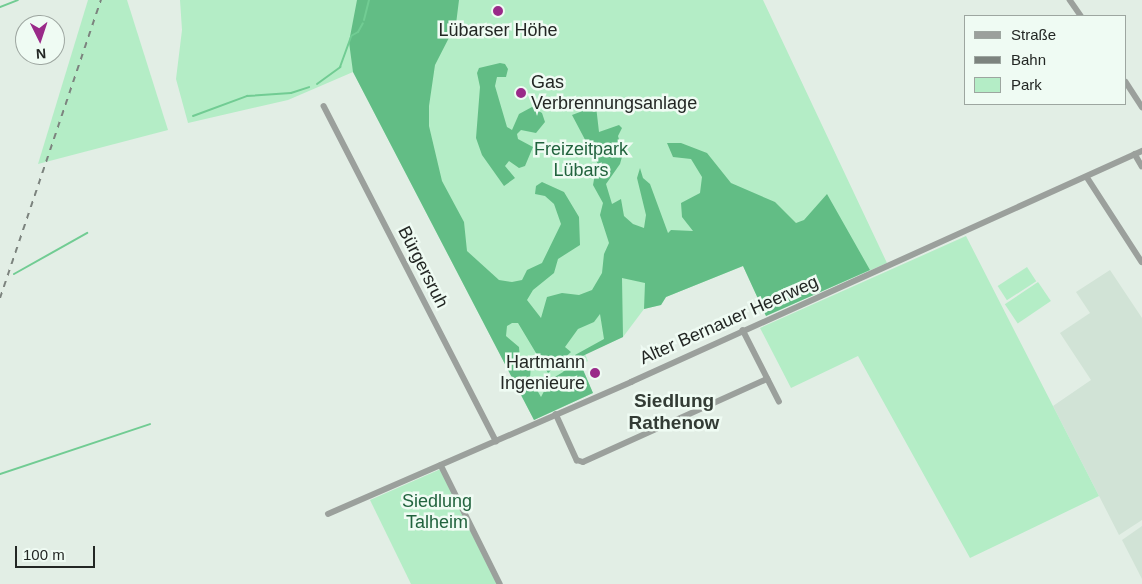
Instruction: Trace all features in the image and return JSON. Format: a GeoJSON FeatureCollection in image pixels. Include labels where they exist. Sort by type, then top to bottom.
{"type":"FeatureCollection","features":[{"type":"Feature","properties":{"kind":"street"},"geometry":{"type":"LineString","coordinates":[[1070,0],[1080,15]]}},
{"type":"Feature","properties":{"kind":"street"},"geometry":{"type":"LineString","coordinates":[[1127,84],[1142,107]]}},
{"type":"Feature","properties":{"kind":"street","name":"Bürgersruh"},"geometry":{"type":"LineString","coordinates":[[324,106],[496,441]]}},
{"type":"Feature","properties":{"kind":"street","name":"Alter Bernauer Heerweg"},"geometry":{"type":"LineString","coordinates":[[328,514],[496,441],[1142,151]]}},
{"type":"Feature","properties":{"kind":"street"},"geometry":{"type":"LineString","coordinates":[[1135,154],[1142,166]]}},
{"type":"Feature","properties":{"kind":"street"},"geometry":{"type":"LineString","coordinates":[[1087,177],[1142,262]]}},
{"type":"Feature","properties":{"kind":"street"},"geometry":{"type":"LineString","coordinates":[[743,330],[779,401]]}},
{"type":"Feature","properties":{"kind":"street"},"geometry":{"type":"LineString","coordinates":[[556,414],[577,460],[583,462],[767,379]]}},
{"type":"Feature","properties":{"kind":"street"},"geometry":{"type":"LineString","coordinates":[[441,465],[500,584]]}},
{"type":"Feature","properties":{"kind":"shaded area"},"geometry":{"type":"Polygon","coordinates":[[[1110,270],[1142,318],[1142,520],[1119,535],[1053,406],[1091,380],[1060,333],[1090,313],[1076,292],[1110,270]]]}},
{"type":"Feature","properties":{"kind":"shaded area"},"geometry":{"type":"Polygon","coordinates":[[[1142,526],[1142,579],[1122,540],[1142,526]]]}},
{"type":"Feature","properties":{"kind":"green space"},"geometry":{"type":"Polygon","coordinates":[[[88,0],[127,0],[168,130],[38,164],[88,0]]]}},
{"type":"Feature","properties":{"kind":"green space","name":"Freizeitpark Lübars"},"geometry":{"type":"Polygon","coordinates":[[[180,0],[763,0],[887,263],[766,316],[743,266],[666,297],[661,305],[644,309],[623,337],[585,354],[588,361],[581,365],[593,393],[534,420],[353,72],[288,100],[188,123],[176,79],[182,30],[180,0]]]}},
{"type":"Feature","properties":{"kind":"green space"},"geometry":{"type":"Polygon","coordinates":[[[357,0],[459,0],[456,24],[435,65],[429,106],[429,126],[442,181],[464,222],[467,251],[499,280],[512,282],[522,280],[527,270],[542,263],[561,224],[554,204],[545,196],[535,194],[536,186],[542,182],[564,192],[579,217],[580,245],[558,259],[554,273],[533,290],[527,300],[541,318],[547,297],[562,293],[579,295],[592,290],[602,273],[604,254],[609,243],[600,215],[603,203],[593,185],[595,174],[601,170],[572,115],[596,106],[599,132],[619,125],[622,128],[618,136],[623,153],[620,164],[606,184],[612,204],[621,199],[624,216],[633,224],[644,228],[646,215],[637,178],[640,168],[643,178],[650,184],[668,233],[671,230],[693,231],[682,217],[681,203],[700,193],[702,177],[691,159],[673,157],[667,143],[681,143],[707,153],[731,183],[775,202],[796,223],[804,220],[827,194],[870,270],[766,316],[743,266],[666,297],[661,305],[644,309],[645,283],[622,278],[623,337],[574,360],[575,355],[604,339],[600,314],[594,322],[578,329],[565,347],[571,352],[548,373],[518,323],[512,323],[507,326],[506,336],[519,347],[520,360],[527,357],[531,363],[530,378],[541,397],[550,380],[563,372],[571,361],[581,365],[593,393],[534,420],[353,72],[349,42],[357,0]]]}},
{"type":"Feature","properties":{"kind":"green space"},"geometry":{"type":"Polygon","coordinates":[[[500,63],[505,64],[508,69],[506,77],[497,77],[495,86],[507,127],[512,130],[519,114],[532,107],[542,113],[545,122],[536,133],[521,130],[517,134],[518,139],[533,147],[525,166],[519,168],[509,161],[505,166],[515,178],[504,186],[482,155],[476,138],[480,87],[477,73],[479,68],[500,63]]]}},
{"type":"Feature","properties":{"kind":"green space"},"geometry":{"type":"Polygon","coordinates":[[[966,236],[1099,496],[970,558],[858,356],[791,388],[760,328],[966,236]]]}},
{"type":"Feature","properties":{"kind":"green space"},"geometry":{"type":"Polygon","coordinates":[[[1027,267],[1036,281],[1007,300],[998,286],[1027,267]]]}},
{"type":"Feature","properties":{"kind":"green space"},"geometry":{"type":"Polygon","coordinates":[[[1038,282],[1051,301],[1018,323],[1005,304],[1038,282]]]}},
{"type":"Feature","properties":{"kind":"green space","name":"Siedlung Talheim"},"geometry":{"type":"Polygon","coordinates":[[[443,468],[501,584],[411,584],[370,500],[443,468]]]}},
{"type":"Feature","properties":{"kind":"waterway"},"geometry":{"type":"LineString","coordinates":[[0,7],[18,0]]}},
{"type":"Feature","properties":{"kind":"waterway"},"geometry":{"type":"LineString","coordinates":[[364,20],[369,0]]}},
{"type":"Feature","properties":{"kind":"waterway"},"geometry":{"type":"LineString","coordinates":[[317,84],[340,67],[351,36],[358,32],[363,23]]}},
{"type":"Feature","properties":{"kind":"waterway"},"geometry":{"type":"LineString","coordinates":[[193,116],[247,96],[291,93],[309,87]]}},
{"type":"Feature","properties":{"kind":"waterway"},"geometry":{"type":"LineString","coordinates":[[14,274],[87,233]]}},
{"type":"Feature","properties":{"kind":"waterway"},"geometry":{"type":"LineString","coordinates":[[0,474],[150,424]]}},
{"type":"Feature","properties":{"kind":"railway"},"geometry":{"type":"LineString","coordinates":[[0,298],[101,0]]}},
{"type":"Feature","properties":{"kind":"place","name":"Lübarser Höhe"},"geometry":{"type":"Point","coordinates":[498,11]}},
{"type":"Feature","properties":{"kind":"place","name":"Gas Verbrennungsanlage"},"geometry":{"type":"Point","coordinates":[521,93]}},
{"type":"Feature","properties":{"kind":"place","name":"Hartmann Ingenieure"},"geometry":{"type":"Point","coordinates":[595,373]}},
{"type":"Feature","properties":{"kind":"district","name":"Siedlung Rathenow"},"geometry":{"type":"Point","coordinates":[674,412]}}]}
